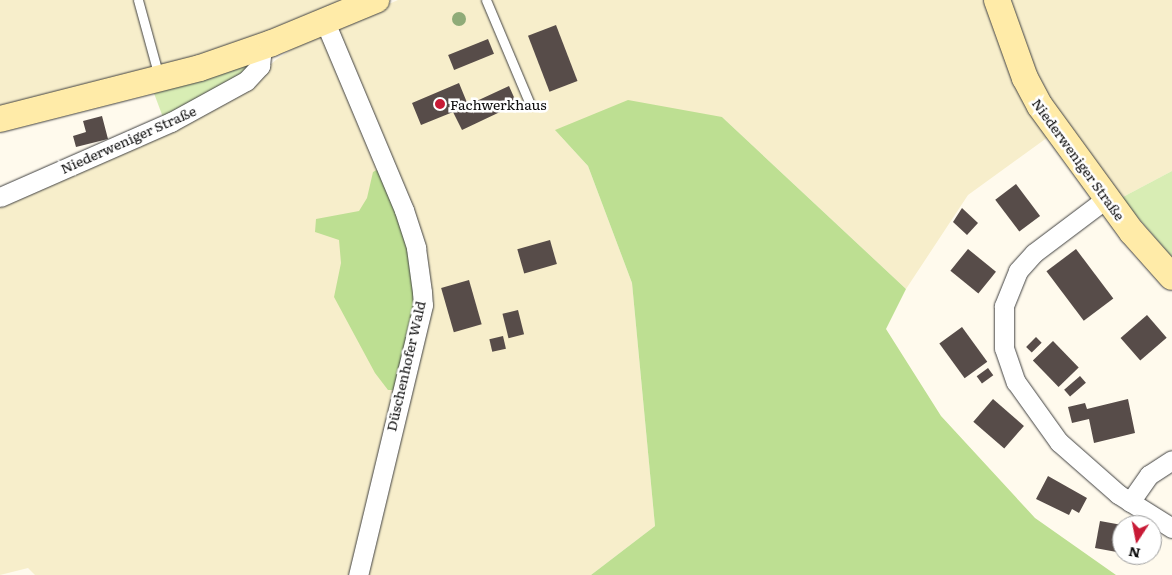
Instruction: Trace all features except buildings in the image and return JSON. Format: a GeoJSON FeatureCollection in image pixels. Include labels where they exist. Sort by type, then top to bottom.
{"type":"FeatureCollection","features":[{"type":"Feature","properties":{"kind":"street"},"geometry":{"type":"LineString","coordinates":[[0,119],[160,79],[262,47],[376,0]]}},
{"type":"Feature","properties":{"kind":"street","name":"Niederweniger Straße"},"geometry":{"type":"LineString","coordinates":[[997,0],[1030,90],[1107,198],[1172,277]]}},
{"type":"Feature","properties":{"kind":"street","name":"Düschenhofer Wald"},"geometry":{"type":"LineString","coordinates":[[325,22],[404,210],[416,248],[423,305],[358,575]]}},
{"type":"Feature","properties":{"kind":"street","name":"Niederweniger Straße"},"geometry":{"type":"LineString","coordinates":[[0,197],[171,122],[246,81],[260,66],[262,47]]}},
{"type":"Feature","properties":{"kind":"street"},"geometry":{"type":"LineString","coordinates":[[1107,198],[1034,253],[1018,271],[1004,306],[1001,332],[1007,363],[1029,403],[1059,442],[1130,502],[1172,528]]}},
{"type":"Feature","properties":{"kind":"street"},"geometry":{"type":"LineString","coordinates":[[1130,502],[1149,475],[1172,460]]}},
{"type":"Feature","properties":{"kind":"lane"},"geometry":{"type":"LineString","coordinates":[[138,0],[160,79]]}},
{"type":"Feature","properties":{"kind":"lane"},"geometry":{"type":"LineString","coordinates":[[486,0],[529,102]]}},
{"type":"Feature","properties":{"kind":"shaded area"},"geometry":{"type":"Polygon","coordinates":[[[0,0],[363,0],[321,17],[0,119],[0,0]]]}},
{"type":"Feature","properties":{"kind":"shaded area"},"geometry":{"type":"Polygon","coordinates":[[[398,0],[1172,0],[1172,171],[1121,198],[1066,124],[968,195],[906,289],[722,117],[556,131],[588,166],[632,283],[655,526],[591,575],[35,575],[28,568],[0,575],[0,201],[259,75],[277,59],[303,42],[398,0]]]}},
{"type":"Feature","properties":{"kind":"green space"},"geometry":{"type":"Polygon","coordinates":[[[245,61],[250,68],[164,120],[152,88],[245,61]]]}},
{"type":"Feature","properties":{"kind":"green space"},"geometry":{"type":"Polygon","coordinates":[[[628,100],[722,117],[906,289],[886,329],[941,416],[1035,518],[1116,575],[591,575],[655,526],[632,283],[588,166],[555,130],[628,100]]]}},
{"type":"Feature","properties":{"kind":"green space"},"geometry":{"type":"Polygon","coordinates":[[[384,166],[422,292],[398,390],[388,390],[375,373],[334,297],[341,263],[339,240],[315,232],[316,219],[359,211],[367,198],[373,172],[384,166]]]}},
{"type":"Feature","properties":{"kind":"green space"},"geometry":{"type":"Polygon","coordinates":[[[1172,171],[1172,257],[1121,198],[1172,171]]]}},
{"type":"Feature","properties":{"kind":"place","name":"Fachwerkhaus"},"geometry":{"type":"Point","coordinates":[440,104]}}]}
